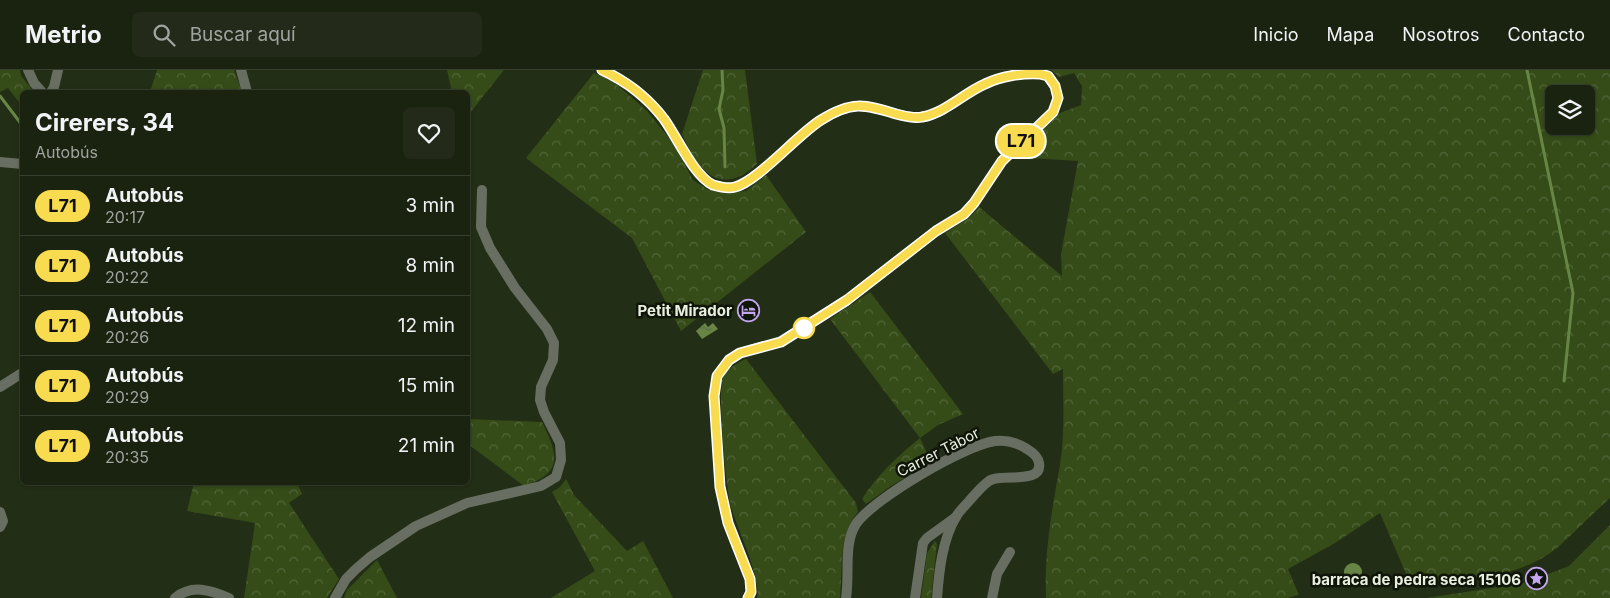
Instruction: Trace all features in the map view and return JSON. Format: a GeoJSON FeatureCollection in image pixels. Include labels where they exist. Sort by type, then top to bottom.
{"type":"FeatureCollection","features":[{"type":"Feature","properties":{"kind":"street"},"geometry":{"type":"LineString","coordinates":[[28,70],[40,90]]}},
{"type":"Feature","properties":{"kind":"street"},"geometry":{"type":"LineString","coordinates":[[52,90],[58,70]]}},
{"type":"Feature","properties":{"kind":"street"},"geometry":{"type":"LineString","coordinates":[[241,70],[246,90]]}},
{"type":"Feature","properties":{"kind":"street"},"geometry":{"type":"LineString","coordinates":[[602,70],[628,85],[653,107],[680,142],[697,173],[711,184],[727,188],[735,187],[750,179],[822,119],[852,106],[868,105],[917,118],[930,115],[984,84],[995,80],[1040,74],[1048,76],[1055,86],[1058,98],[1053,112],[1002,161],[974,203],[964,214],[936,231],[863,289],[804,328],[781,342],[740,353],[722,368],[716,381],[714,396],[720,487],[728,523],[750,579],[751,592],[748,598]]}},
{"type":"Feature","properties":{"kind":"street"},"geometry":{"type":"LineString","coordinates":[[0,162],[20,164]]}},
{"type":"Feature","properties":{"kind":"street"},"geometry":{"type":"LineString","coordinates":[[335,598],[346,579],[356,569],[370,557],[416,526],[467,503],[541,486],[556,477],[562,460],[560,443],[540,400],[541,387],[553,360],[554,343],[547,329],[515,288],[490,248],[481,226],[482,190]]}},
{"type":"Feature","properties":{"kind":"street"},"geometry":{"type":"LineString","coordinates":[[0,387],[20,374]]}},
{"type":"Feature","properties":{"kind":"street","name":"Carrer Tàbor"},"geometry":{"type":"LineString","coordinates":[[846,598],[850,536],[857,522],[872,507],[926,472],[980,445],[994,441],[1009,441],[1027,448],[1036,455],[1040,464],[1033,476],[1028,478],[1002,477],[989,481],[956,517],[944,548],[937,598]]}},
{"type":"Feature","properties":{"kind":"street"},"geometry":{"type":"LineString","coordinates":[[0,512],[3,521],[0,527]]}},
{"type":"Feature","properties":{"kind":"street"},"geometry":{"type":"LineString","coordinates":[[915,598],[923,543],[956,517]]}},
{"type":"Feature","properties":{"kind":"street"},"geometry":{"type":"LineString","coordinates":[[992,598],[997,574],[1010,552]]}},
{"type":"Feature","properties":{"kind":"street"},"geometry":{"type":"LineString","coordinates":[[175,598],[183,592],[193,589],[206,590],[229,598]]}},
{"type":"Feature","properties":{"kind":"green space"},"geometry":{"type":"Polygon","coordinates":[[[0,70],[20,70],[21,76],[32,90],[20,90],[20,103],[8,88],[0,92],[0,70]]]}},
{"type":"Feature","properties":{"kind":"green space"},"geometry":{"type":"Polygon","coordinates":[[[157,70],[234,70],[241,90],[151,90],[157,70]]]}},
{"type":"Feature","properties":{"kind":"green space"},"geometry":{"type":"Polygon","coordinates":[[[447,70],[504,70],[470,113],[470,90],[452,90],[447,70]]]}},
{"type":"Feature","properties":{"kind":"green space"},"geometry":{"type":"Polygon","coordinates":[[[703,70],[745,70],[757,164],[744,174],[732,179],[721,179],[712,176],[703,169],[695,159],[682,134],[703,70]]]}},
{"type":"Feature","properties":{"kind":"green space"},"geometry":{"type":"Polygon","coordinates":[[[1051,70],[1610,70],[1610,498],[1557,548],[1541,559],[1524,567],[1486,577],[1410,583],[1380,513],[1335,543],[1288,569],[1299,595],[1287,598],[1046,598],[1047,548],[1063,441],[1063,369],[1053,374],[945,233],[969,218],[979,207],[1062,276],[1061,254],[1078,161],[1014,157],[1060,113],[1081,105],[1082,86],[1074,73],[1059,77],[1051,70]]]}},
{"type":"Feature","properties":{"kind":"green space"},"geometry":{"type":"Polygon","coordinates":[[[594,73],[613,81],[647,111],[673,143],[693,180],[707,189],[724,193],[746,191],[766,175],[806,232],[681,331],[632,238],[526,158],[594,73]]]}},
{"type":"Feature","properties":{"kind":"green space"},"geometry":{"type":"Polygon","coordinates":[[[870,292],[963,414],[938,425],[920,438],[830,319],[870,292]]]}},
{"type":"Feature","properties":{"kind":"green space"},"geometry":{"type":"Polygon","coordinates":[[[746,359],[856,503],[858,512],[847,531],[844,541],[840,598],[757,598],[758,590],[753,567],[729,497],[721,402],[721,387],[727,371],[746,359]]]}},
{"type":"Feature","properties":{"kind":"green space"},"geometry":{"type":"Polygon","coordinates":[[[470,419],[542,422],[552,444],[554,461],[546,475],[524,486],[470,446],[470,419]]]}},
{"type":"Feature","properties":{"kind":"green space"},"geometry":{"type":"Polygon","coordinates":[[[920,438],[931,462],[891,486],[866,504],[862,499],[874,482],[920,438]]]}},
{"type":"Feature","properties":{"kind":"green space"},"geometry":{"type":"Polygon","coordinates":[[[566,479],[574,495],[627,551],[643,541],[673,598],[551,598],[595,571],[552,492],[560,487],[566,479]]]}},
{"type":"Feature","properties":{"kind":"green space"},"geometry":{"type":"Polygon","coordinates":[[[194,485],[298,485],[302,494],[289,503],[339,579],[327,598],[244,598],[255,523],[187,511],[194,485]]]}},
{"type":"Feature","properties":{"kind":"green space"},"geometry":{"type":"Polygon","coordinates":[[[1610,525],[1610,598],[1426,598],[1525,583],[1569,566],[1610,525]]]}},
{"type":"Feature","properties":{"kind":"green space"},"geometry":{"type":"Polygon","coordinates":[[[935,541],[937,544],[931,598],[921,598],[927,553],[935,541]]]}},
{"type":"Feature","properties":{"kind":"green space"},"geometry":{"type":"Polygon","coordinates":[[[377,560],[397,598],[344,598],[347,590],[377,560]]]}},
{"type":"Feature","properties":{"kind":"water"},"geometry":{"type":"Polygon","coordinates":[[[705,323],[708,327],[713,323],[718,329],[702,339],[696,331],[705,323]]]}},
{"type":"Feature","properties":{"kind":"water"},"geometry":{"type":"Polygon","coordinates":[[[1353,563],[1361,568],[1362,572],[1357,580],[1353,581],[1345,576],[1344,572],[1349,564],[1353,563]]]}},
{"type":"Feature","properties":{"kind":"waterway"},"geometry":{"type":"LineString","coordinates":[[722,70],[723,90],[719,109],[724,128],[725,167]]}},
{"type":"Feature","properties":{"kind":"waterway"},"geometry":{"type":"LineString","coordinates":[[1527,70],[1573,293],[1564,381]]}},
{"type":"Feature","properties":{"kind":"waterway"},"geometry":{"type":"LineString","coordinates":[[0,96],[20,122]]}},
{"type":"Feature","properties":{"kind":"bus line","name":"L71"},"geometry":{"type":"LineString","coordinates":[[602,70],[622,80],[653,107],[680,142],[697,173],[711,184],[727,188],[743,184],[750,179],[792,142],[822,119],[852,106],[863,104],[874,106],[910,118],[917,118],[930,115],[984,84],[995,80],[1032,73],[1048,76],[1055,86],[1058,98],[1053,112],[1012,149],[974,203],[964,214],[909,250],[874,281],[804,328],[781,342],[740,353],[729,360],[717,376],[714,396],[722,502],[728,523],[750,579],[751,592],[748,598]]}},
{"type":"Feature","properties":{"kind":"place","name":"Petit Mirador"},"geometry":{"type":"Point","coordinates":[748,310]}},
{"type":"Feature","properties":{"kind":"place","name":"barraca de pedra seca 15106"},"geometry":{"type":"Point","coordinates":[1537,579]}}]}
